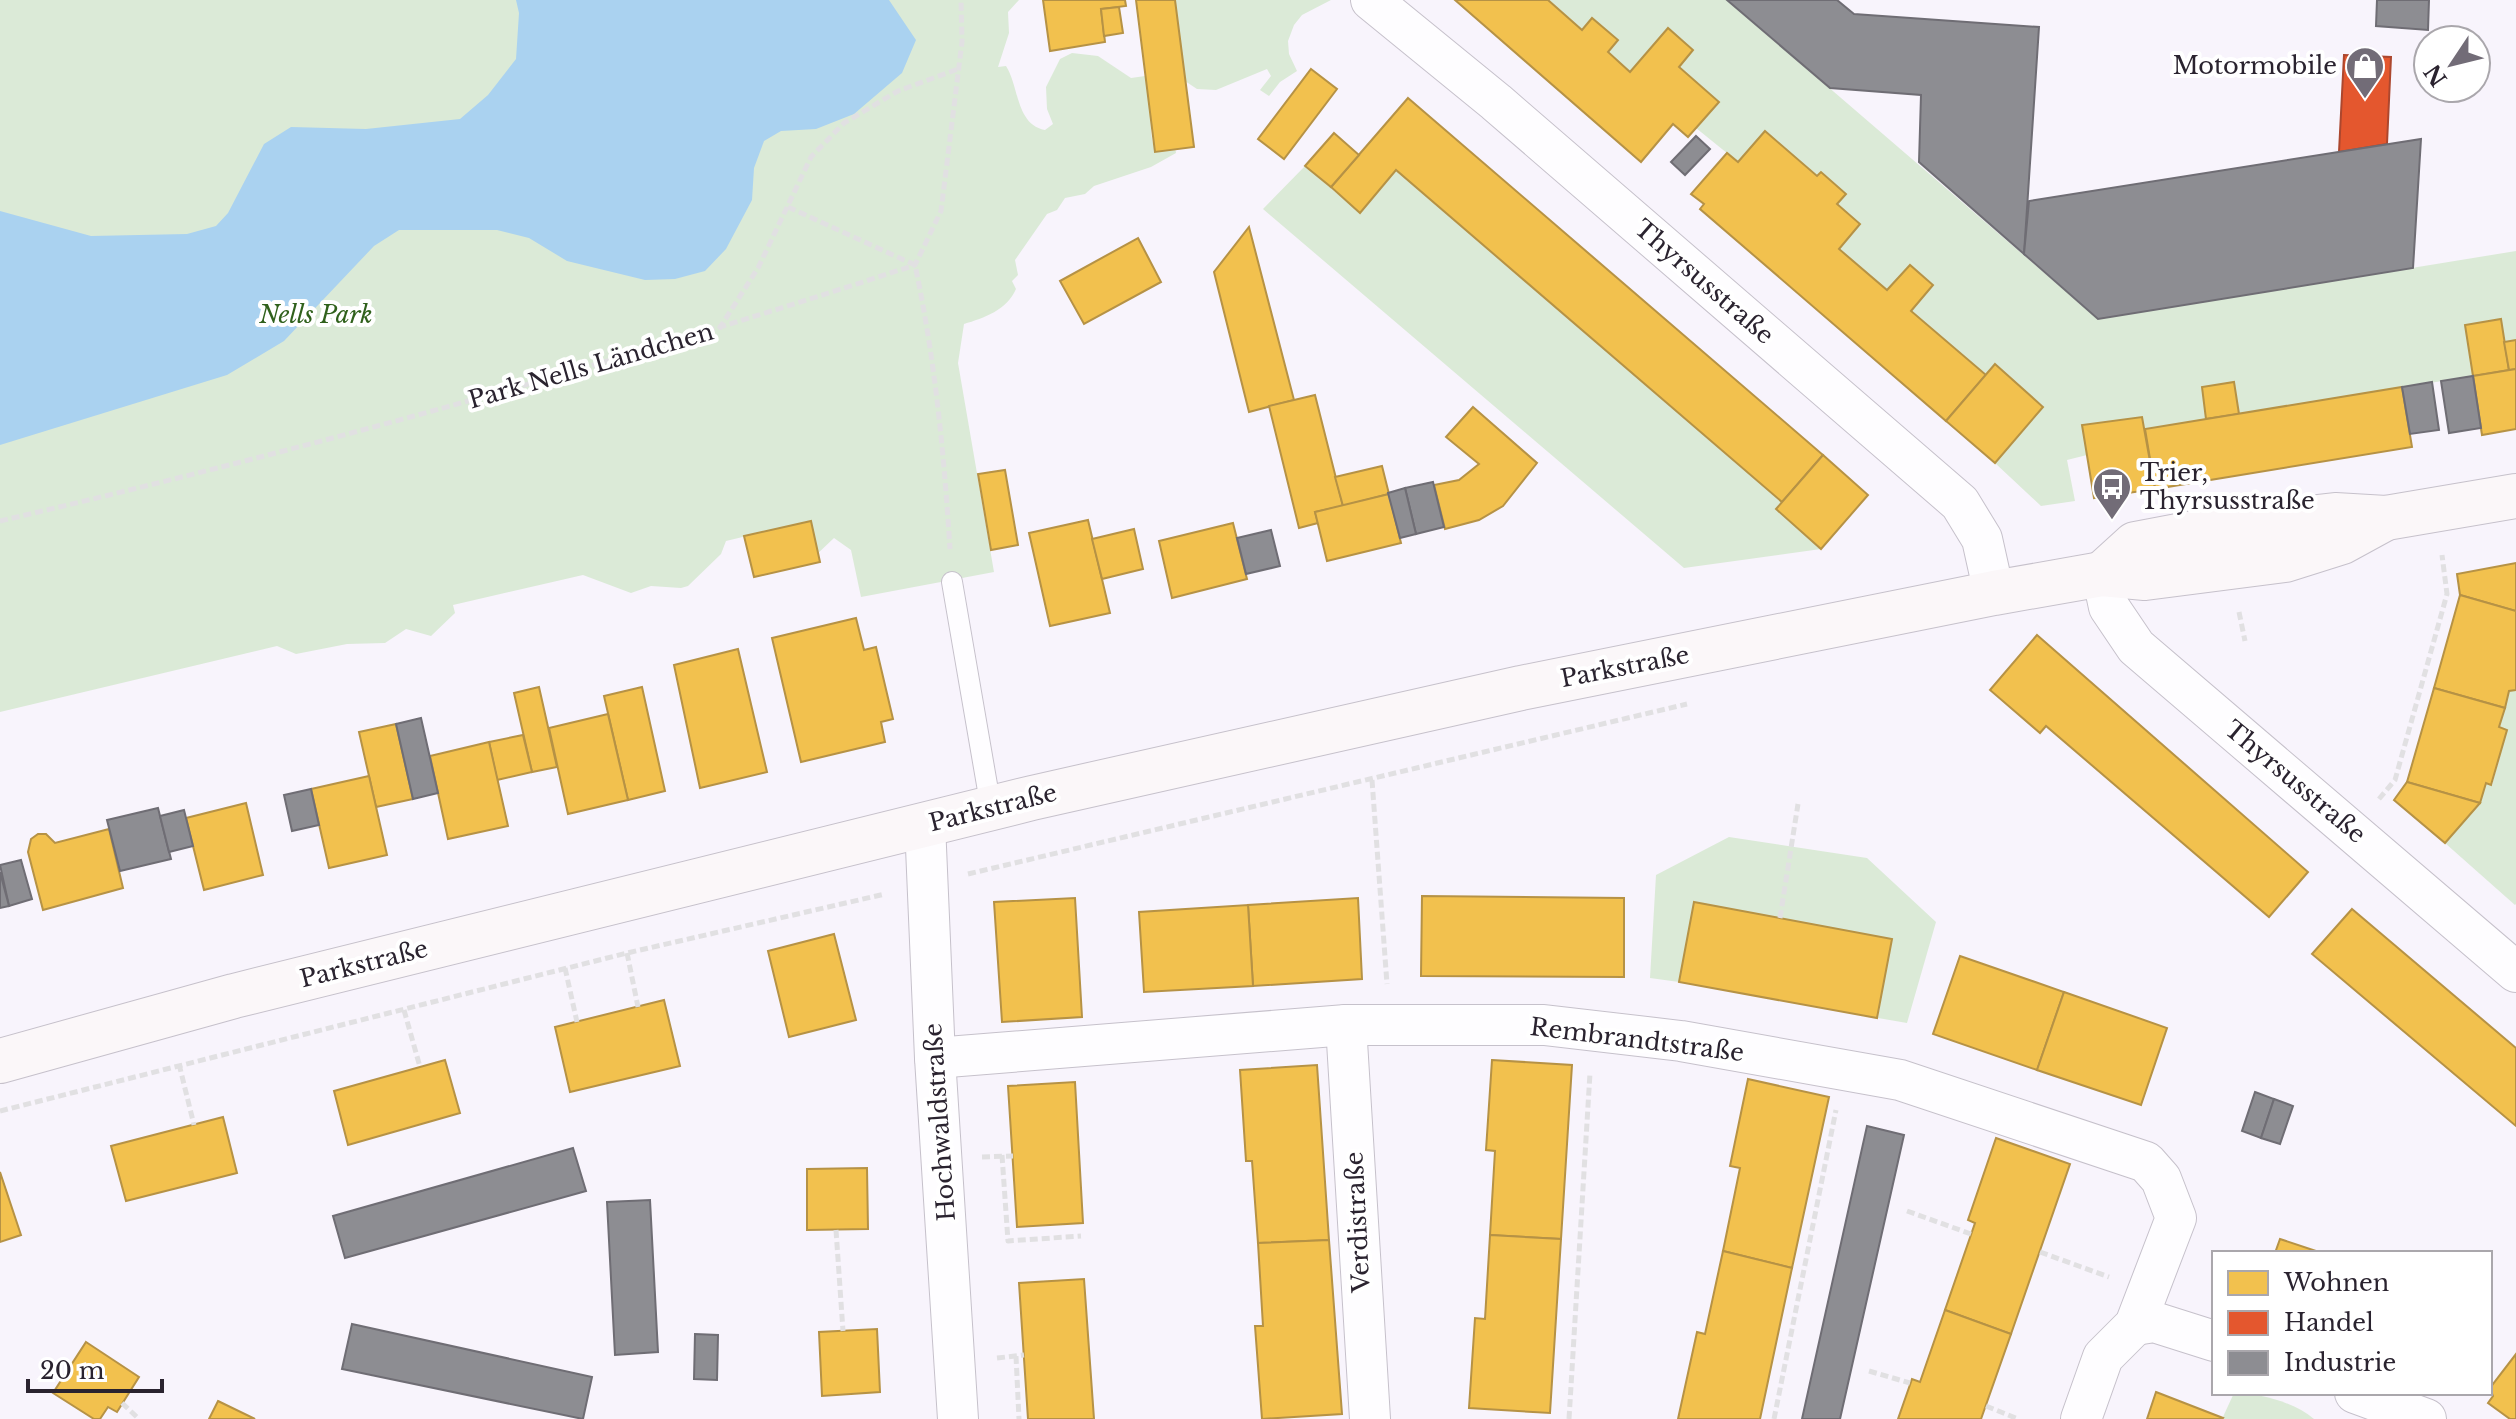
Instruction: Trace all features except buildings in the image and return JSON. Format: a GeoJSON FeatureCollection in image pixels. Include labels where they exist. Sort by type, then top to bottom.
{"type":"FeatureCollection","features":[{"type":"Feature","properties":{"kind":"street","name":"Thyrsusstraße"},"geometry":{"type":"LineString","coordinates":[[1371,0],[1496,102],[1960,503],[1982,539],[1994,593]]}},
{"type":"Feature","properties":{"kind":"street"},"geometry":{"type":"LineString","coordinates":[[2102,574],[2135,544],[2335,515],[2386,518],[2516,496]]}},
{"type":"Feature","properties":{"kind":"street","name":"Thyrsusstraße"},"geometry":{"type":"LineString","coordinates":[[2102,574],[2109,607],[2136,647],[2516,972]]}},
{"type":"Feature","properties":{"kind":"street","name":"Parkstraße"},"geometry":{"type":"LineString","coordinates":[[0,1061],[167,1014],[991,808],[1521,688],[2102,574]]}},
{"type":"Feature","properties":{"kind":"street","name":"Hochwaldstraße"},"geometry":{"type":"LineString","coordinates":[[925,824],[935,1058],[958,1419]]}},
{"type":"Feature","properties":{"kind":"street","name":"Rembrandtstraße"},"geometry":{"type":"LineString","coordinates":[[935,1058],[1346,1025],[1544,1025],[1681,1041],[1900,1080],[2146,1162],[2161,1179],[2176,1218],[2141,1308]]}},
{"type":"Feature","properties":{"kind":"street","name":"Verdistraße"},"geometry":{"type":"LineString","coordinates":[[1346,1025],[1370,1419]]}},
{"type":"Feature","properties":{"kind":"street"},"geometry":{"type":"LineString","coordinates":[[2081,1419],[2103,1357],[2141,1308],[2154,1322],[2212,1340]]}},
{"type":"Feature","properties":{"kind":"street"},"geometry":{"type":"LineString","coordinates":[[2360,1395],[2426,1419]]}},
{"type":"Feature","properties":{"kind":"lane"},"geometry":{"type":"LineString","coordinates":[[952,582],[991,808]]}},
{"type":"Feature","properties":{"kind":"path"},"geometry":{"type":"LineString","coordinates":[[952,582],[943,439],[931,336],[915,265],[941,211],[963,17],[961,0]]}},
{"type":"Feature","properties":{"kind":"path"},"geometry":{"type":"LineString","coordinates":[[718,330],[758,268],[811,157],[844,123],[898,91],[958,69]]}},
{"type":"Feature","properties":{"kind":"path"},"geometry":{"type":"LineString","coordinates":[[788,207],[915,265]]}},
{"type":"Feature","properties":{"kind":"path","name":"Park Nells Ländchen"},"geometry":{"type":"LineString","coordinates":[[0,521],[417,416],[718,330],[915,265]]}},
{"type":"Feature","properties":{"kind":"path"},"geometry":{"type":"LineString","coordinates":[[2352,830],[2395,780],[2447,594],[2435,509]]}},
{"type":"Feature","properties":{"kind":"path"},"geometry":{"type":"LineString","coordinates":[[0,1111],[627,953],[1693,703]]}},
{"type":"Feature","properties":{"kind":"path"},"geometry":{"type":"LineString","coordinates":[[1372,780],[1390,1025]]}},
{"type":"Feature","properties":{"kind":"path"},"geometry":{"type":"LineString","coordinates":[[1780,918],[1798,804]]}},
{"type":"Feature","properties":{"kind":"path"},"geometry":{"type":"LineString","coordinates":[[615,901],[638,1007]]}},
{"type":"Feature","properties":{"kind":"path"},"geometry":{"type":"LineString","coordinates":[[553,916],[577,1022]]}},
{"type":"Feature","properties":{"kind":"path"},"geometry":{"type":"LineString","coordinates":[[404,1009],[420,1067]]}},
{"type":"Feature","properties":{"kind":"path"},"geometry":{"type":"LineString","coordinates":[[167,1014],[194,1125]]}},
{"type":"Feature","properties":{"kind":"path"},"geometry":{"type":"LineString","coordinates":[[1569,1419],[1593,1031]]}},
{"type":"Feature","properties":{"kind":"path"},"geometry":{"type":"LineString","coordinates":[[1774,1419],[1845,1070]]}},
{"type":"Feature","properties":{"kind":"path"},"geometry":{"type":"LineString","coordinates":[[1002,1155],[1008,1241],[1081,1236]]}},
{"type":"Feature","properties":{"kind":"path"},"geometry":{"type":"LineString","coordinates":[[1907,1211],[1971,1234]]}},
{"type":"Feature","properties":{"kind":"path"},"geometry":{"type":"LineString","coordinates":[[836,1230],[843,1331]]}},
{"type":"Feature","properties":{"kind":"path"},"geometry":{"type":"LineString","coordinates":[[2040,1252],[2141,1308]]}},
{"type":"Feature","properties":{"kind":"path"},"geometry":{"type":"LineString","coordinates":[[1016,1356],[1019,1419]]}},
{"type":"Feature","properties":{"kind":"path"},"geometry":{"type":"LineString","coordinates":[[1869,1371],[1910,1383]]}},
{"type":"Feature","properties":{"kind":"path"},"geometry":{"type":"LineString","coordinates":[[122,1403],[139,1419]]}},
{"type":"Feature","properties":{"kind":"path"},"geometry":{"type":"LineString","coordinates":[[1986,1406],[2018,1419]]}},
{"type":"Feature","properties":{"kind":"green space","name":"Nells Park"},"geometry":{"type":"Polygon","coordinates":[[[0,0],[1019,0],[1008,12],[1009,33],[998,67],[1006,66],[1028,121],[1045,130],[1053,124],[1047,109],[1046,87],[1060,59],[1072,53],[1098,56],[1131,78],[1152,75],[1151,127],[1154,145],[1157,150],[1175,147],[1176,153],[1151,167],[1094,186],[1085,194],[1065,198],[1057,210],[1047,214],[1015,260],[1018,275],[1012,281],[1016,289],[1012,296],[994,312],[964,324],[958,363],[994,572],[861,597],[851,550],[834,538],[814,557],[755,534],[726,541],[721,554],[688,586],[681,588],[651,586],[631,593],[583,575],[453,605],[455,613],[431,636],[406,629],[385,643],[347,644],[296,654],[277,646],[0,712],[0,0]]]}},
{"type":"Feature","properties":{"kind":"green space"},"geometry":{"type":"Polygon","coordinates":[[[1162,0],[1331,0],[1302,15],[1294,25],[1288,41],[1289,54],[1297,71],[1280,82],[1269,96],[1260,90],[1271,76],[1267,69],[1216,90],[1197,89],[1182,79],[1162,0]]]}},
{"type":"Feature","properties":{"kind":"green space"},"geometry":{"type":"Polygon","coordinates":[[[1548,0],[1727,0],[2098,319],[2516,251],[2516,340],[2504,342],[2500,319],[2465,325],[2473,376],[2239,414],[2233,382],[2202,387],[2206,419],[2145,429],[2142,417],[2082,425],[2087,455],[2067,460],[2075,501],[2041,506],[1995,463],[2043,406],[1995,365],[1986,375],[1911,311],[1933,285],[1910,266],[1887,290],[1839,249],[1860,224],[1837,204],[1846,194],[1821,173],[1817,176],[1765,131],[1738,162],[1696,128],[1679,67],[1693,50],[1668,29],[1630,72],[1608,52],[1617,39],[1592,18],[1582,30],[1548,0]]]}},
{"type":"Feature","properties":{"kind":"green space"},"geometry":{"type":"Polygon","coordinates":[[[1305,166],[1360,213],[1396,170],[1782,502],[1776,509],[1821,549],[1684,568],[1263,209],[1305,166]]]}},
{"type":"Feature","properties":{"kind":"green space"},"geometry":{"type":"Polygon","coordinates":[[[2516,690],[2515,905],[2445,843],[2480,803],[2486,783],[2492,785],[2507,730],[2499,727],[2509,691],[2516,690]]]}},
{"type":"Feature","properties":{"kind":"green space"},"geometry":{"type":"Polygon","coordinates":[[[1729,837],[1867,858],[1936,922],[1907,1023],[1878,1018],[1891,939],[1695,902],[1679,982],[1650,978],[1656,875],[1729,837]]]}},
{"type":"Feature","properties":{"kind":"green space"},"geometry":{"type":"Polygon","coordinates":[[[2233,1395],[2254,1395],[2297,1408],[2314,1419],[2222,1419],[2233,1395]]]}},
{"type":"Feature","properties":{"kind":"water"},"geometry":{"type":"Polygon","coordinates":[[[516,0],[889,0],[916,40],[902,73],[854,114],[816,129],[781,131],[764,141],[754,168],[752,200],[726,249],[705,271],[675,279],[645,280],[567,261],[529,238],[497,230],[399,230],[374,246],[284,341],[227,375],[0,445],[0,211],[91,236],[187,234],[216,226],[228,213],[264,144],[291,127],[366,129],[460,119],[488,95],[516,59],[519,13],[516,0]]]}},
{"type":"Feature","properties":{"kind":"place","name":"Motormobile"},"geometry":{"type":"Point","coordinates":[2365,100]}},
{"type":"Feature","properties":{"kind":"place","name":"Trier, Thyrsusstraße"},"geometry":{"type":"Point","coordinates":[2112,521]}}]}
